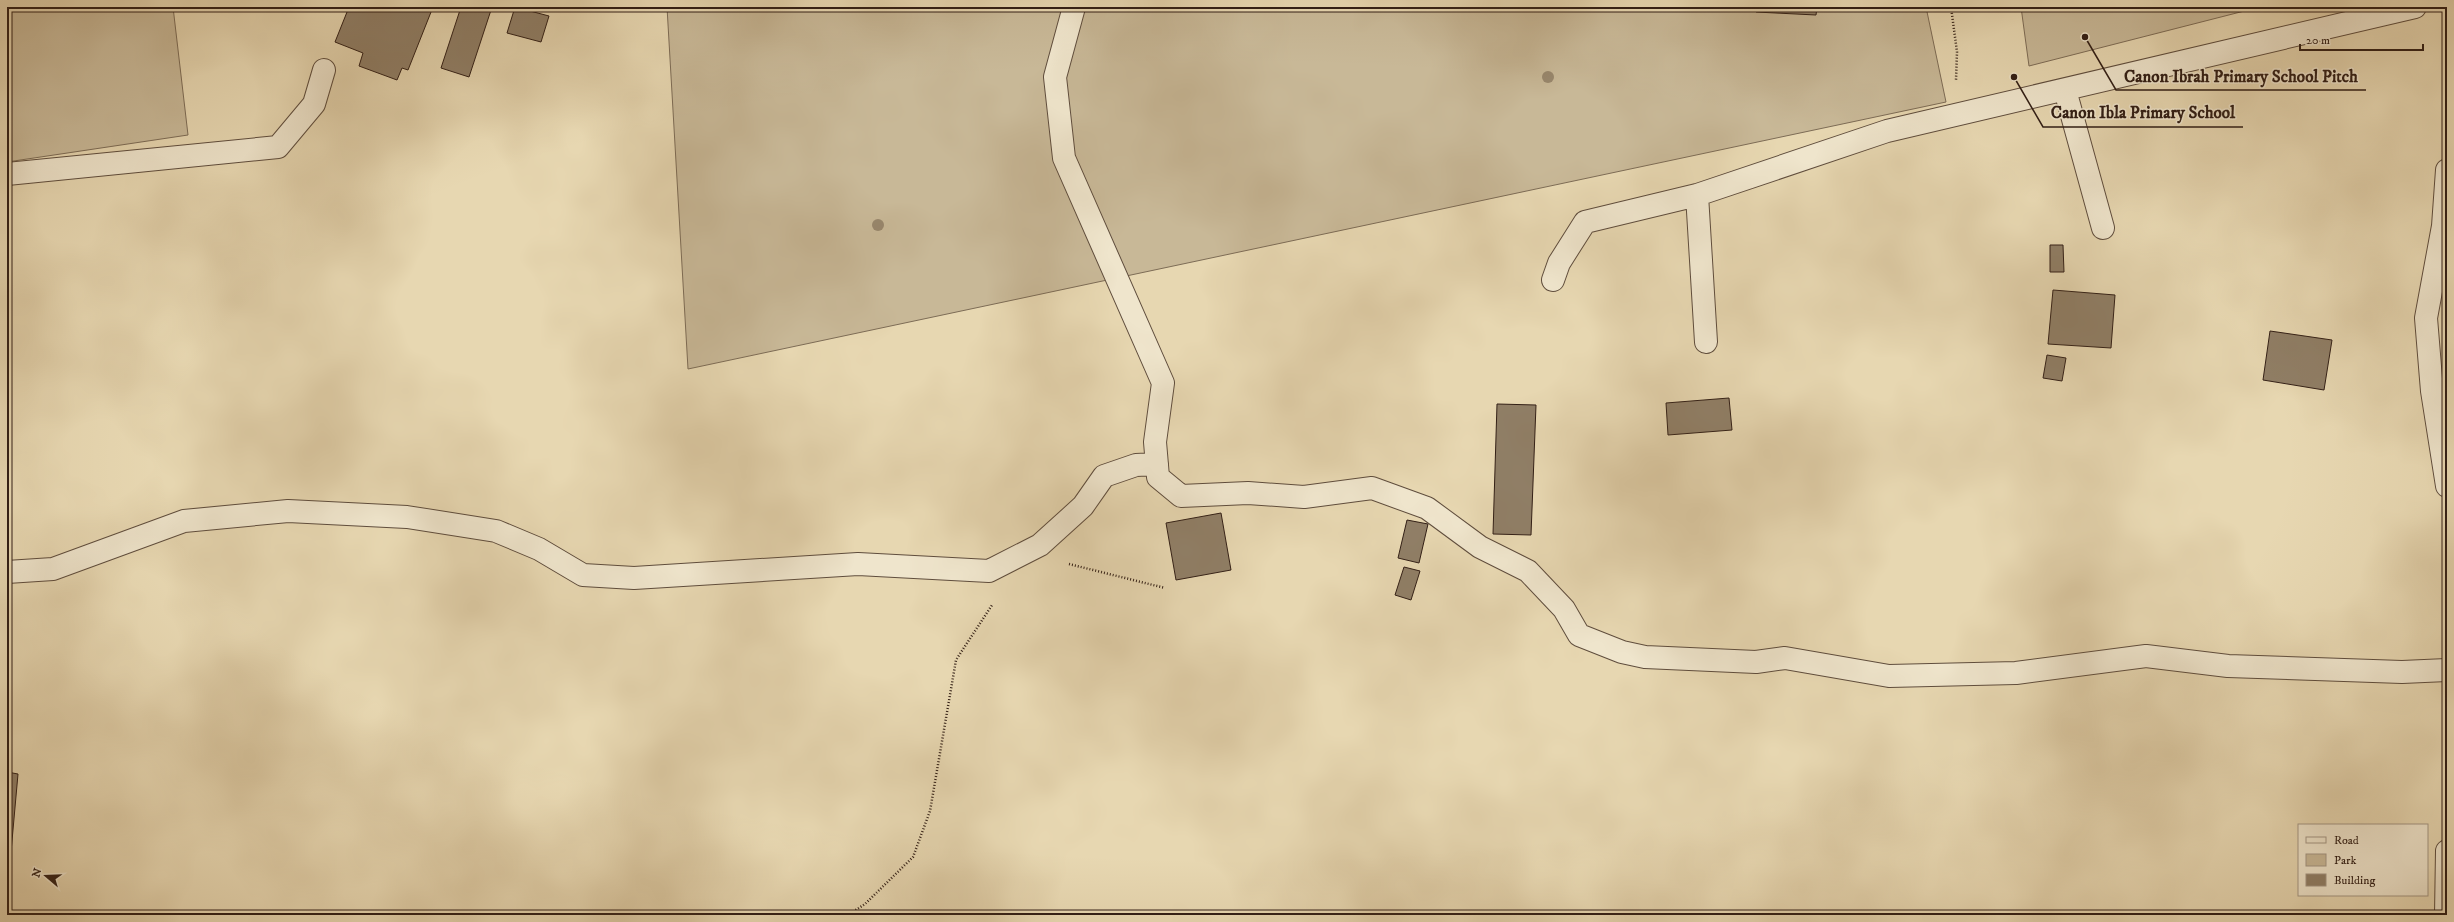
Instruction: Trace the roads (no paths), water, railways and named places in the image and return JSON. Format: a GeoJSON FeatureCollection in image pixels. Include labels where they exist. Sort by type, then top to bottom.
{"type":"FeatureCollection","features":[{"type":"Feature","properties":{"kind":"street"},"geometry":{"type":"LineString","coordinates":[[1074,7],[1055,77],[1064,158],[1163,382],[1155,442],[1158,477],[1181,496],[1248,493],[1304,497],[1372,488],[1427,508],[1480,547],[1528,571],[1564,609],[1579,635],[1622,652],[1645,657],[1756,662],[1785,658],[1889,676],[2016,673],[2146,656],[2228,666],[2402,672],[2447,670]]}},
{"type":"Feature","properties":{"kind":"street"},"geometry":{"type":"LineString","coordinates":[[1553,280],[1559,263],[1585,222],[1697,196],[1887,131],[2415,7]]}},
{"type":"Feature","properties":{"kind":"street"},"geometry":{"type":"LineString","coordinates":[[7,174],[278,147],[314,104],[324,70]]}},
{"type":"Feature","properties":{"kind":"street"},"geometry":{"type":"LineString","coordinates":[[2064,90],[2104,228]]}},
{"type":"Feature","properties":{"kind":"street"},"geometry":{"type":"LineString","coordinates":[[2447,170],[2443,226],[2426,318],[2432,391],[2447,486]]}},
{"type":"Feature","properties":{"kind":"street"},"geometry":{"type":"LineString","coordinates":[[1697,196],[1706,342]]}},
{"type":"Feature","properties":{"kind":"street"},"geometry":{"type":"LineString","coordinates":[[7,572],[53,568],[184,521],[288,511],[407,517],[496,531],[539,549],[583,575],[634,578],[858,564],[989,571],[1040,545],[1083,506],[1104,476],[1136,465],[1157,464]]}},
{"type":"Feature","properties":{"kind":"street"},"geometry":{"type":"LineString","coordinates":[[2446,915],[2447,850]]}},
{"type":"Feature","properties":{"kind":"place","name":"Canon Ibrah Primary School Pitch"},"geometry":{"type":"Point","coordinates":[2085,37]}},
{"type":"Feature","properties":{"kind":"place","name":"Canon Ibla Primary School"},"geometry":{"type":"Point","coordinates":[2014,77]}}]}
